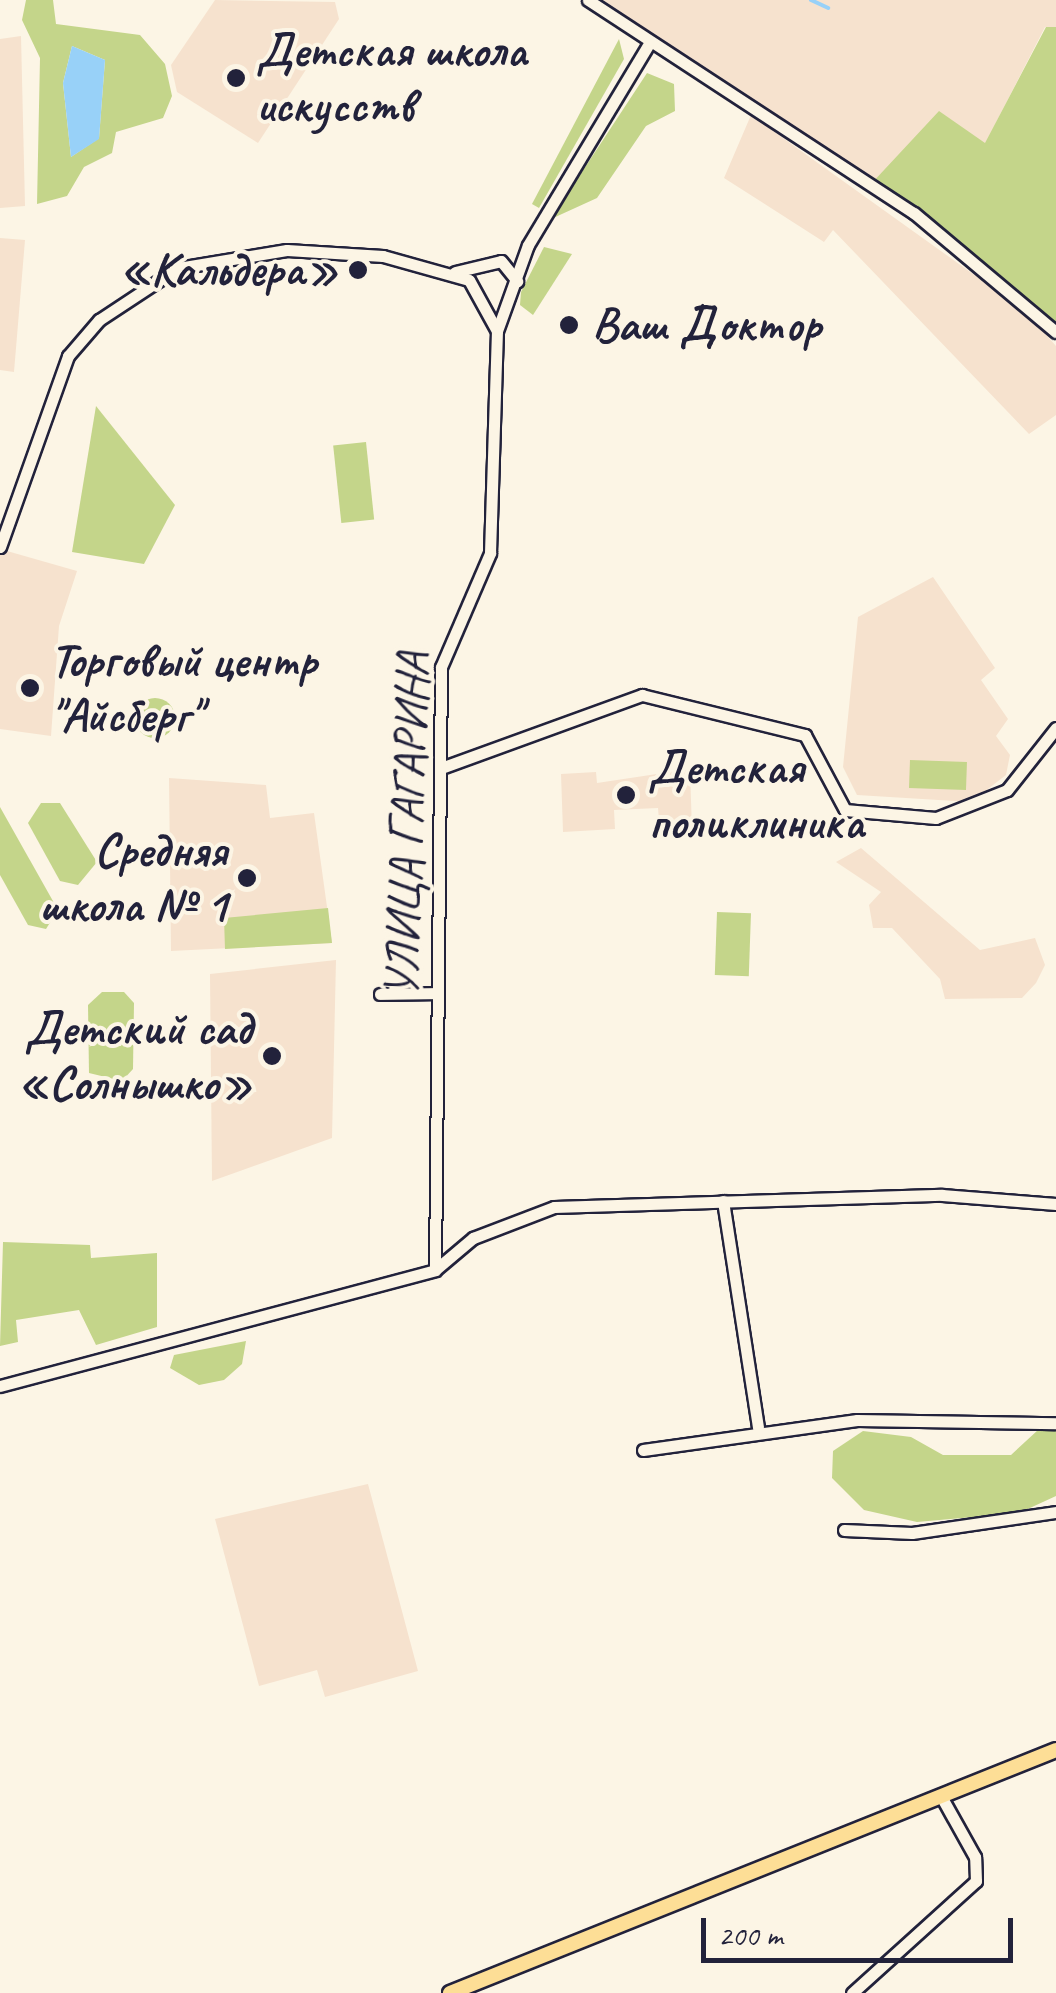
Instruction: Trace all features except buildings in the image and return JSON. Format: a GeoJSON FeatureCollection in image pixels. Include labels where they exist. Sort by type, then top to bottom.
{"type":"FeatureCollection","features":[{"type":"Feature","properties":{"kind":"main road"},"geometry":{"type":"LineString","coordinates":[[450,1993],[1056,1750]]}},
{"type":"Feature","properties":{"kind":"street"},"geometry":{"type":"LineString","coordinates":[[588,0],[914,213],[1056,332]]}},
{"type":"Feature","properties":{"kind":"street"},"geometry":{"type":"LineString","coordinates":[[497,332],[528,245],[650,42]]}},
{"type":"Feature","properties":{"kind":"street"},"geometry":{"type":"LineString","coordinates":[[1,539],[47,398],[99,320],[178,268],[239,256],[317,250],[449,272],[490,262],[528,245]]}},
{"type":"Feature","properties":{"kind":"street"},"geometry":{"type":"LineString","coordinates":[[490,262],[514,270],[515,288]]}},
{"type":"Feature","properties":{"kind":"street"},"geometry":{"type":"LineString","coordinates":[[490,262],[483,294],[497,332]]}},
{"type":"Feature","properties":{"kind":"street"},"geometry":{"type":"LineString","coordinates":[[449,272],[483,294],[515,288]]}},
{"type":"Feature","properties":{"kind":"street","name":"УЛИЦА ГАГАРИНА"},"geometry":{"type":"LineString","coordinates":[[436,1270],[440,768],[445,646],[490,553],[497,332]]}},
{"type":"Feature","properties":{"kind":"street"},"geometry":{"type":"LineString","coordinates":[[440,768],[642,695],[805,735],[845,810],[954,816],[1007,790],[1056,728]]}},
{"type":"Feature","properties":{"kind":"street"},"geometry":{"type":"LineString","coordinates":[[380,994],[437,993]]}},
{"type":"Feature","properties":{"kind":"street"},"geometry":{"type":"LineString","coordinates":[[0,1386],[436,1270],[473,1238],[540,1210],[942,1195],[1056,1204]]}},
{"type":"Feature","properties":{"kind":"street"},"geometry":{"type":"LineString","coordinates":[[722,1201],[758,1427]]}},
{"type":"Feature","properties":{"kind":"street"},"geometry":{"type":"LineString","coordinates":[[642,1450],[758,1427],[1056,1423]]}},
{"type":"Feature","properties":{"kind":"street"},"geometry":{"type":"LineString","coordinates":[[844,1530],[912,1533],[1056,1512]]}},
{"type":"Feature","properties":{"kind":"street"},"geometry":{"type":"LineString","coordinates":[[852,1993],[976,1881],[976,1856],[942,1798]]}},
{"type":"Feature","properties":{"kind":"shaded area","name":"Детская школа искусств"},"geometry":{"type":"Polygon","coordinates":[[[215,0],[335,2],[339,19],[258,143],[177,92],[171,65],[215,0]]]}},
{"type":"Feature","properties":{"kind":"shaded area"},"geometry":{"type":"Polygon","coordinates":[[[590,0],[1056,0],[1056,27],[1045,27],[985,144],[871,184],[590,0]]]}},
{"type":"Feature","properties":{"kind":"shaded area"},"geometry":{"type":"Polygon","coordinates":[[[21,36],[25,206],[0,208],[0,39],[21,36]]]}},
{"type":"Feature","properties":{"kind":"shaded area"},"geometry":{"type":"Polygon","coordinates":[[[751,115],[1026,312],[1056,346],[1056,415],[1029,434],[833,230],[824,242],[724,178],[751,115]]]}},
{"type":"Feature","properties":{"kind":"shaded area"},"geometry":{"type":"Polygon","coordinates":[[[0,238],[25,240],[14,372],[0,370],[0,238]]]}},
{"type":"Feature","properties":{"kind":"shaded area"},"geometry":{"type":"Polygon","coordinates":[[[0,549],[77,571],[59,626],[51,736],[0,729],[0,549]]]}},
{"type":"Feature","properties":{"kind":"shaded area"},"geometry":{"type":"Polygon","coordinates":[[[933,577],[995,668],[981,680],[1008,719],[996,736],[1010,755],[1006,775],[971,802],[857,795],[843,767],[858,617],[933,577]]]}},
{"type":"Feature","properties":{"kind":"shaded area","name":"Детская поликлиника"},"geometry":{"type":"Polygon","coordinates":[[[690,769],[692,831],[660,833],[658,808],[614,810],[615,829],[563,832],[561,774],[596,772],[597,783],[690,769]]]}},
{"type":"Feature","properties":{"kind":"shaded area","name":"Средняя школа № 1"},"geometry":{"type":"Polygon","coordinates":[[[169,778],[266,785],[270,818],[314,813],[332,943],[171,951],[169,778]]]}},
{"type":"Feature","properties":{"kind":"shaded area"},"geometry":{"type":"Polygon","coordinates":[[[861,848],[980,950],[1035,938],[1045,965],[1036,983],[1022,998],[945,999],[940,979],[892,928],[873,928],[869,905],[881,892],[836,862],[861,848]]]}},
{"type":"Feature","properties":{"kind":"shaded area","name":"Детский сад «Солнышко»"},"geometry":{"type":"Polygon","coordinates":[[[336,960],[332,1138],[212,1181],[210,974],[336,960]]]}},
{"type":"Feature","properties":{"kind":"shaded area"},"geometry":{"type":"Polygon","coordinates":[[[368,1484],[418,1671],[325,1697],[317,1670],[259,1686],[215,1519],[368,1484]]]}},
{"type":"Feature","properties":{"kind":"green space"},"geometry":{"type":"Polygon","coordinates":[[[26,0],[53,0],[56,24],[140,35],[165,64],[172,96],[163,118],[116,132],[112,153],[84,167],[67,196],[37,204],[40,58],[22,20],[26,0]],[[72,46],[63,83],[71,157],[99,138],[105,60],[72,46]]]}},
{"type":"Feature","properties":{"kind":"green space"},"geometry":{"type":"Polygon","coordinates":[[[1046,27],[1056,27],[1056,328],[871,184],[939,111],[985,143],[1046,27]]]}},
{"type":"Feature","properties":{"kind":"green space"},"geometry":{"type":"Polygon","coordinates":[[[619,39],[624,59],[539,208],[532,204],[619,39]]]}},
{"type":"Feature","properties":{"kind":"green space"},"geometry":{"type":"Polygon","coordinates":[[[647,73],[674,84],[675,111],[646,126],[597,198],[551,219],[647,73]]]}},
{"type":"Feature","properties":{"kind":"green space"},"geometry":{"type":"Polygon","coordinates":[[[544,247],[572,254],[533,315],[520,305],[521,292],[544,247]]]}},
{"type":"Feature","properties":{"kind":"green space"},"geometry":{"type":"Polygon","coordinates":[[[96,406],[175,505],[144,564],[72,552],[96,406]]]}},
{"type":"Feature","properties":{"kind":"green space"},"geometry":{"type":"Polygon","coordinates":[[[366,442],[374,520],[341,523],[333,445],[366,442]]]}},
{"type":"Feature","properties":{"kind":"green space"},"geometry":{"type":"Polygon","coordinates":[[[155,698],[169,704],[175,718],[169,732],[155,738],[141,732],[135,718],[141,704],[155,698]]]}},
{"type":"Feature","properties":{"kind":"green space"},"geometry":{"type":"Polygon","coordinates":[[[910,760],[967,762],[966,790],[909,788],[910,760]]]}},
{"type":"Feature","properties":{"kind":"green space"},"geometry":{"type":"Polygon","coordinates":[[[41,803],[60,803],[97,862],[78,885],[60,881],[28,823],[41,803]]]}},
{"type":"Feature","properties":{"kind":"green space"},"geometry":{"type":"Polygon","coordinates":[[[0,807],[58,910],[46,929],[28,925],[0,875],[0,807]]]}},
{"type":"Feature","properties":{"kind":"green space"},"geometry":{"type":"Polygon","coordinates":[[[328,908],[332,943],[225,949],[224,918],[328,908]]]}},
{"type":"Feature","properties":{"kind":"green space"},"geometry":{"type":"Polygon","coordinates":[[[717,912],[751,913],[749,976],[715,975],[717,912]]]}},
{"type":"Feature","properties":{"kind":"green space"},"geometry":{"type":"Polygon","coordinates":[[[102,992],[124,992],[134,1003],[133,1069],[122,1081],[89,1073],[88,1005],[102,992]]]}},
{"type":"Feature","properties":{"kind":"green space"},"geometry":{"type":"Polygon","coordinates":[[[3,1242],[90,1245],[91,1258],[157,1253],[157,1327],[96,1345],[79,1310],[16,1320],[18,1342],[0,1346],[3,1242]]]}},
{"type":"Feature","properties":{"kind":"green space"},"geometry":{"type":"Polygon","coordinates":[[[246,1341],[242,1364],[224,1380],[199,1385],[170,1368],[174,1355],[246,1341]]]}},
{"type":"Feature","properties":{"kind":"green space"},"geometry":{"type":"Polygon","coordinates":[[[1056,1429],[1056,1496],[1019,1513],[917,1522],[864,1510],[832,1478],[833,1451],[863,1431],[911,1437],[943,1455],[1011,1455],[1038,1430],[1056,1429]]]}},
{"type":"Feature","properties":{"kind":"water"},"geometry":{"type":"Polygon","coordinates":[[[72,46],[105,60],[99,139],[71,157],[63,83],[72,46]]]}},
{"type":"Feature","properties":{"kind":"waterway"},"geometry":{"type":"LineString","coordinates":[[811,0],[828,8]]}},
{"type":"Feature","properties":{"kind":"place","name":"Детская школа искусств"},"geometry":{"type":"Point","coordinates":[236,78]}},
{"type":"Feature","properties":{"kind":"place","name":"«Кальдера»"},"geometry":{"type":"Point","coordinates":[358,270]}},
{"type":"Feature","properties":{"kind":"place","name":"Ваш Доктор"},"geometry":{"type":"Point","coordinates":[569,325]}},
{"type":"Feature","properties":{"kind":"place","name":"Торговый центр \"Айсберг\""},"geometry":{"type":"Point","coordinates":[30,688]}},
{"type":"Feature","properties":{"kind":"place","name":"Детская поликлиника"},"geometry":{"type":"Point","coordinates":[626,795]}},
{"type":"Feature","properties":{"kind":"place","name":"Средняя школа № 1"},"geometry":{"type":"Point","coordinates":[247,878]}},
{"type":"Feature","properties":{"kind":"place","name":"Детский сад «Солнышко»"},"geometry":{"type":"Point","coordinates":[272,1056]}}]}
